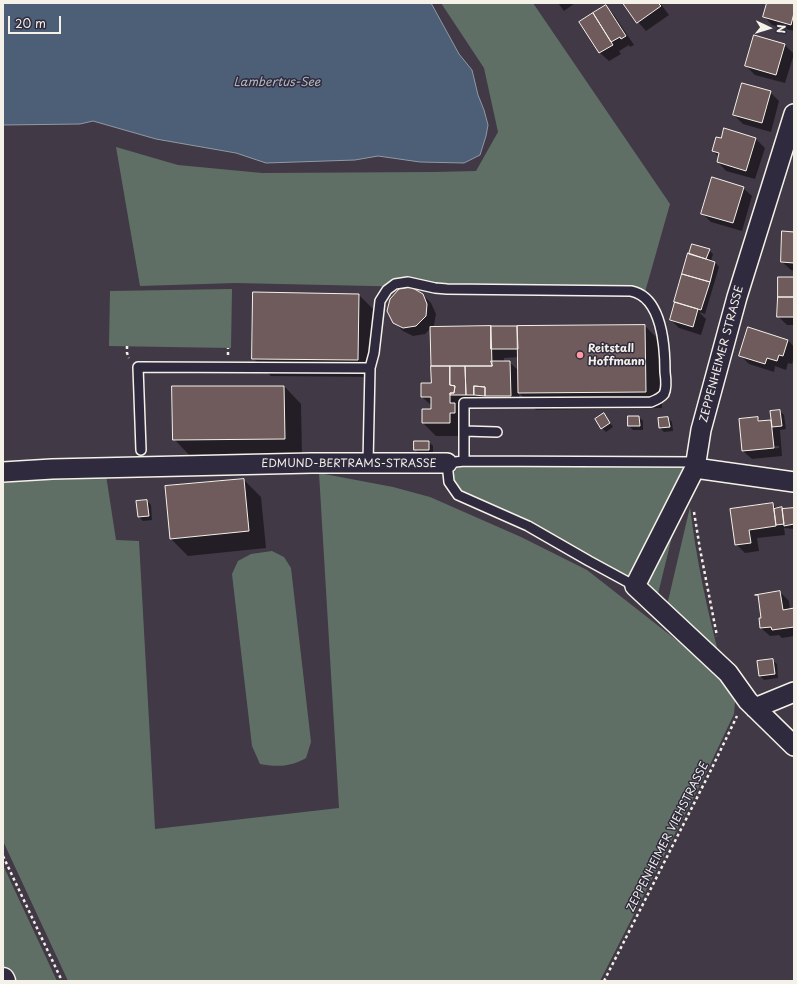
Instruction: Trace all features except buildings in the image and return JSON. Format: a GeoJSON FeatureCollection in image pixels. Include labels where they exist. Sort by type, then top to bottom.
{"type":"FeatureCollection","features":[{"type":"Feature","properties":{"kind":"street","name":"ZEPPENHEIMER STRASSE"},"geometry":{"type":"LineString","coordinates":[[635,586],[695,465],[701,430],[737,297],[794,114]]}},
{"type":"Feature","properties":{"kind":"street","name":"EDMUND-BERTRAMS-STRASSE"},"geometry":{"type":"LineString","coordinates":[[3,472],[52,469],[456,462]]}},
{"type":"Feature","properties":{"kind":"street","name":"EDMUND-BERTRAMS-STRASSE"},"geometry":{"type":"LineString","coordinates":[[695,465],[794,482]]}},
{"type":"Feature","properties":{"kind":"street"},"geometry":{"type":"LineString","coordinates":[[635,586],[728,674],[752,705],[794,746]]}},
{"type":"Feature","properties":{"kind":"street"},"geometry":{"type":"LineString","coordinates":[[752,705],[794,692]]}},
{"type":"Feature","properties":{"kind":"lane"},"geometry":{"type":"LineString","coordinates":[[368,463],[370,368],[374,353],[380,301],[387,290],[395,284],[408,282],[446,289],[639,292],[644,295],[656,313],[662,331],[666,385],[664,393],[658,399],[651,402],[464,403],[464,432],[449,482],[458,495],[528,526],[635,586]]}},
{"type":"Feature","properties":{"kind":"lane"},"geometry":{"type":"LineString","coordinates":[[141,450],[138,367],[370,368]]}},
{"type":"Feature","properties":{"kind":"lane"},"geometry":{"type":"LineString","coordinates":[[464,432],[497,432]]}},
{"type":"Feature","properties":{"kind":"lane","name":"EDMUND-BERTRAMS-STRASSE"},"geometry":{"type":"LineString","coordinates":[[456,462],[695,465]]}},
{"type":"Feature","properties":{"kind":"path"},"geometry":{"type":"LineString","coordinates":[[694,506],[700,549],[717,638]]}},
{"type":"Feature","properties":{"kind":"path","name":"ZEPPENHEIMER VIEHSTRASSE"},"geometry":{"type":"LineString","coordinates":[[604,981],[707,779],[740,710],[752,705]]}},
{"type":"Feature","properties":{"kind":"path"},"geometry":{"type":"LineString","coordinates":[[3,856],[62,981]]}},
{"type":"Feature","properties":{"kind":"green space"},"geometry":{"type":"Polygon","coordinates":[[[441,3],[533,3],[670,204],[645,292],[235,283],[140,286],[116,147],[178,165],[262,173],[476,171],[498,132],[484,68],[441,3]]]}},
{"type":"Feature","properties":{"kind":"green space"},"geometry":{"type":"Polygon","coordinates":[[[232,289],[231,348],[109,346],[110,291],[232,289]]]}},
{"type":"Feature","properties":{"kind":"green space"},"geometry":{"type":"Polygon","coordinates":[[[463,464],[670,465],[689,467],[656,602],[576,548],[537,527],[464,494],[457,486],[454,478],[455,471],[463,464]]]}},
{"type":"Feature","properties":{"kind":"green space"},"geometry":{"type":"Polygon","coordinates":[[[319,473],[393,487],[430,497],[521,537],[587,570],[707,664],[732,691],[735,702],[734,714],[708,769],[600,981],[68,981],[3,841],[3,479],[106,475],[116,540],[139,541],[155,829],[339,808],[319,473]]]}},
{"type":"Feature","properties":{"kind":"green space"},"geometry":{"type":"Polygon","coordinates":[[[690,507],[702,583],[720,659],[665,614],[690,507]]]}},
{"type":"Feature","properties":{"kind":"green space"},"geometry":{"type":"Polygon","coordinates":[[[272,551],[284,557],[291,568],[311,742],[306,758],[289,765],[278,766],[260,764],[252,746],[232,574],[238,561],[251,554],[272,551]]]}},
{"type":"Feature","properties":{"kind":"green space"},"geometry":{"type":"Polygon","coordinates":[[[3,865],[57,981],[3,981],[3,865]]]}},
{"type":"Feature","properties":{"kind":"water","name":"Lambertus-See"},"geometry":{"type":"Polygon","coordinates":[[[3,3],[431,3],[459,54],[472,70],[478,95],[488,125],[486,136],[480,155],[464,163],[420,162],[378,156],[355,160],[266,163],[236,153],[156,139],[93,121],[80,124],[3,125],[3,3]]]}},
{"type":"Feature","properties":{"kind":"place","name":"Reitstall Hoffmann"},"geometry":{"type":"Point","coordinates":[580,355]}}]}
